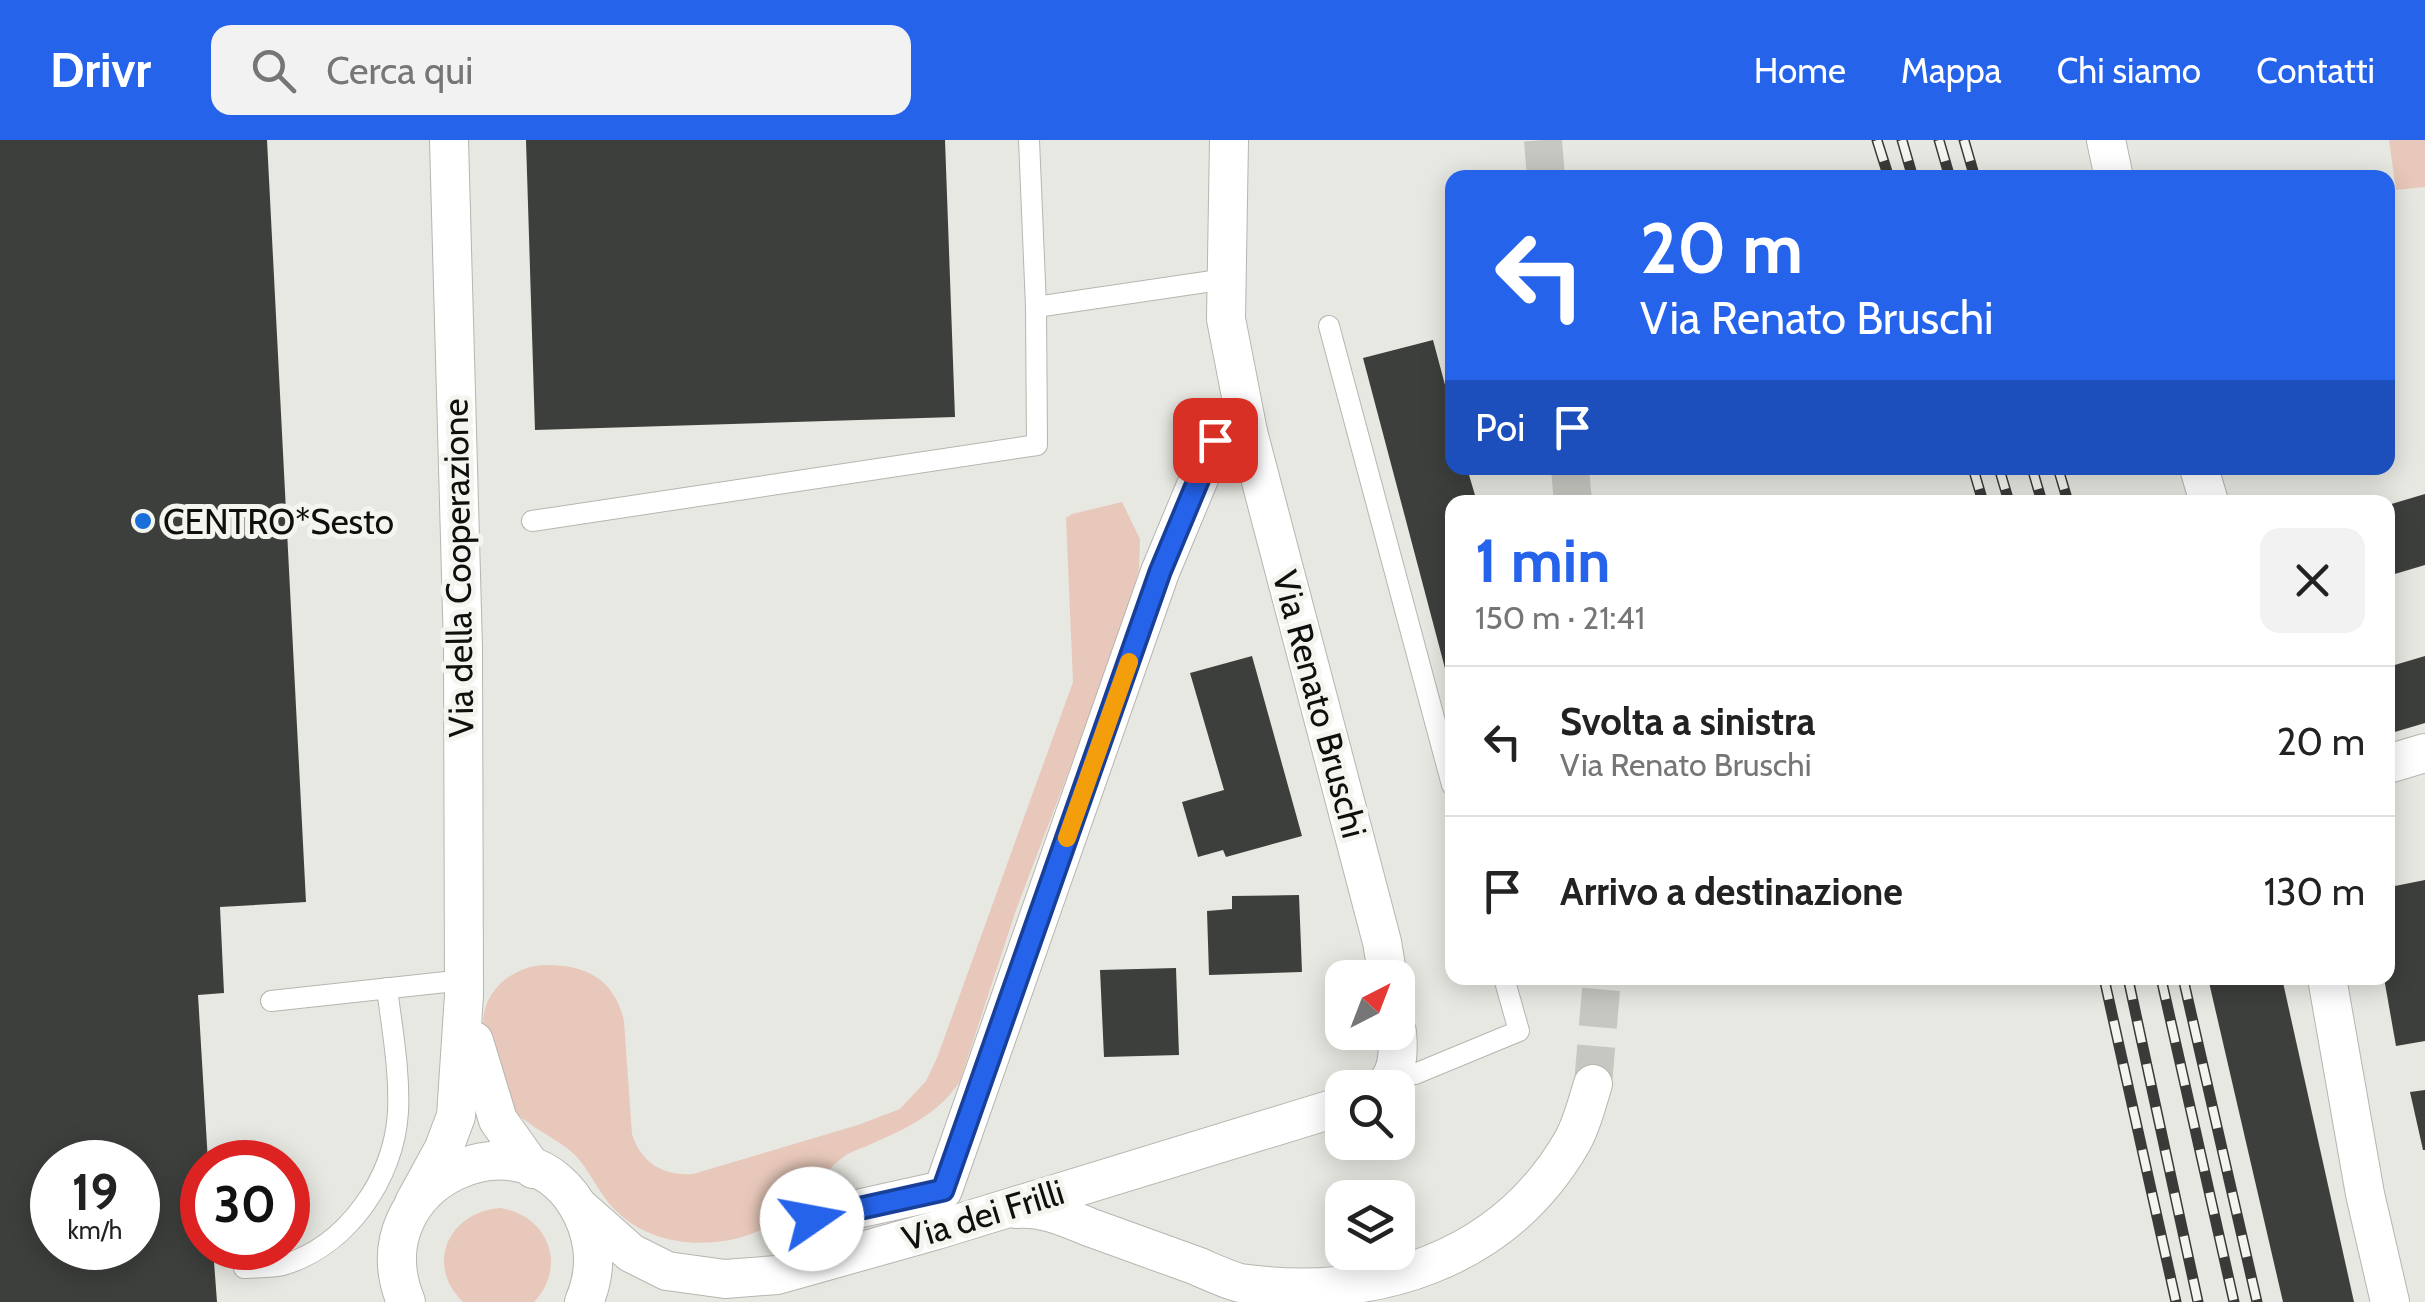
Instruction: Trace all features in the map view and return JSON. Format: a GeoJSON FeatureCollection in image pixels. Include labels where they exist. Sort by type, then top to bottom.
{"type":"FeatureCollection","features":[{"type":"Feature","properties":{"kind":"street","name":"Via della Cooperazione"},"geometry":{"type":"LineString","coordinates":[[414,1203],[444,1148],[456,1116],[464,988],[463,648],[449,140]]}},
{"type":"Feature","properties":{"kind":"street","name":"Via Renato Bruschi"},"geometry":{"type":"LineString","coordinates":[[1228,140],[1226,319],[1248,432],[1385,960]]}},
{"type":"Feature","properties":{"kind":"street"},"geometry":{"type":"LineString","coordinates":[[2106,140],[2112,170]]}},
{"type":"Feature","properties":{"kind":"street"},"geometry":{"type":"LineString","coordinates":[[812,1219],[943,1190],[1160,572],[1215,440],[1248,432]]}},
{"type":"Feature","properties":{"kind":"street"},"geometry":{"type":"LineString","coordinates":[[2395,762],[2425,753]]}},
{"type":"Feature","properties":{"kind":"street"},"geometry":{"type":"LineString","coordinates":[[2328,985],[2364,1194],[2390,1302]]}},
{"type":"Feature","properties":{"kind":"street","name":"Via della Cooperazione"},"geometry":{"type":"LineString","coordinates":[[464,988],[486,1091],[498,1120],[533,1168]]}},
{"type":"Feature","properties":{"kind":"street"},"geometry":{"type":"LineString","coordinates":[[999,1212],[1054,1212],[1238,1282],[1294,1291],[1345,1291],[1391,1282],[1426,1274],[1463,1256],[1527,1205],[1575,1138],[1593,1084]]}},
{"type":"Feature","properties":{"kind":"street","name":"Via dei Frilli"},"geometry":{"type":"LineString","coordinates":[[533,1168],[554,1180],[620,1244],[648,1264],[667,1271],[724,1279],[777,1275],[999,1212],[1325,1111]]}},
{"type":"Feature","properties":{"kind":"street"},"geometry":{"type":"LineString","coordinates":[[401,1298],[396,1259],[400,1230],[427,1188],[458,1168],[496,1161],[533,1168]]}},
{"type":"Feature","properties":{"kind":"street"},"geometry":{"type":"LineString","coordinates":[[579,1207],[593,1246],[594,1267],[584,1302]]}},
{"type":"Feature","properties":{"kind":"lane"},"geometry":{"type":"LineString","coordinates":[[532,521],[1037,445],[1029,140]]}},
{"type":"Feature","properties":{"kind":"lane"},"geometry":{"type":"LineString","coordinates":[[1036,307],[1226,279]]}},
{"type":"Feature","properties":{"kind":"lane"},"geometry":{"type":"LineString","coordinates":[[1329,326],[1445,759]]}},
{"type":"Feature","properties":{"kind":"lane"},"geometry":{"type":"LineString","coordinates":[[1415,1074],[1519,1030],[1506,985]]}},
{"type":"Feature","properties":{"kind":"lane"},"geometry":{"type":"LineString","coordinates":[[272,1001],[387,988],[464,988]]}},
{"type":"Feature","properties":{"kind":"lane"},"geometry":{"type":"LineString","coordinates":[[310,1252],[330,1243],[359,1213],[390,1151],[398,1118],[398,1080],[387,988]]}},
{"type":"Feature","properties":{"kind":"shaded area"},"geometry":{"type":"Polygon","coordinates":[[[2389,140],[2425,140],[2425,187],[2396,190],[2389,140]]]}},
{"type":"Feature","properties":{"kind":"shaded area"},"geometry":{"type":"Polygon","coordinates":[[[1122,502],[1140,539],[1139,569],[1122,631],[1016,910],[960,1081],[942,1103],[920,1120],[845,1156],[791,1211],[764,1229],[720,1242],[697,1243],[652,1234],[632,1224],[609,1204],[575,1155],[518,1115],[504,1098],[484,1033],[483,1019],[491,995],[509,976],[534,966],[575,968],[606,985],[624,1021],[632,1134],[647,1160],[672,1173],[693,1174],[900,1109],[926,1081],[937,1058],[1073,682],[1066,518],[1122,502]]]}},
{"type":"Feature","properties":{"kind":"shaded area"},"geometry":{"type":"Polygon","coordinates":[[[500,1208],[517,1213],[541,1231],[551,1258],[550,1273],[534,1302],[463,1302],[445,1272],[448,1242],[467,1219],[500,1208]]]}},
{"type":"Feature","properties":{"kind":"building","name":"CENTRO*Sesto"},"geometry":{"type":"Polygon","coordinates":[[[0,140],[267,140],[306,902],[220,907],[224,993],[198,995],[207,1140],[180,1140],[180,1270],[215,1270],[217,1302],[0,1302],[0,140]]]}},
{"type":"Feature","properties":{"kind":"building"},"geometry":{"type":"Polygon","coordinates":[[[526,140],[945,140],[955,417],[535,430],[526,140]]]}},
{"type":"Feature","properties":{"kind":"building"},"geometry":{"type":"Polygon","coordinates":[[[1433,340],[1445,385],[1445,475],[1469,475],[1475,495],[1445,495],[1445,668],[1363,358],[1433,340]]]}},
{"type":"Feature","properties":{"kind":"building"},"geometry":{"type":"Polygon","coordinates":[[[2425,494],[2425,565],[2395,574],[2395,503],[2425,494]]]}},
{"type":"Feature","properties":{"kind":"building"},"geometry":{"type":"Polygon","coordinates":[[[1252,656],[1302,836],[1226,857],[1223,850],[1198,857],[1182,802],[1224,790],[1190,673],[1252,656]]]}},
{"type":"Feature","properties":{"kind":"building"},"geometry":{"type":"Polygon","coordinates":[[[2425,656],[2425,723],[2395,732],[2395,665],[2425,656]]]}},
{"type":"Feature","properties":{"kind":"building"},"geometry":{"type":"Polygon","coordinates":[[[2425,880],[2425,1041],[2396,1046],[2385,985],[2395,985],[2395,886],[2425,880]]]}},
{"type":"Feature","properties":{"kind":"building"},"geometry":{"type":"Polygon","coordinates":[[[1299,895],[1302,972],[1209,975],[1207,911],[1232,909],[1232,896],[1299,895]]]}},
{"type":"Feature","properties":{"kind":"building"},"geometry":{"type":"Polygon","coordinates":[[[1176,968],[1179,1055],[1104,1057],[1100,970],[1176,968]]]}},
{"type":"Feature","properties":{"kind":"building"},"geometry":{"type":"Polygon","coordinates":[[[2210,985],[2284,985],[2354,1302],[2283,1302],[2210,985]]]}},
{"type":"Feature","properties":{"kind":"building"},"geometry":{"type":"Polygon","coordinates":[[[2425,1090],[2425,1150],[2423,1150],[2410,1092],[2425,1090]]]}},
{"type":"Feature","properties":{"kind":"tunnel"},"geometry":{"type":"LineString","coordinates":[[1543,140],[1545,170]]}},
{"type":"Feature","properties":{"kind":"tunnel"},"geometry":{"type":"LineString","coordinates":[[1571,475],[1572,495]]}},
{"type":"Feature","properties":{"kind":"tunnel"},"geometry":{"type":"LineString","coordinates":[[1593,1084],[1601,985]]}},
{"type":"Feature","properties":{"kind":"railway"},"geometry":{"type":"LineString","coordinates":[[1877,140],[1886,170]]}},
{"type":"Feature","properties":{"kind":"railway"},"geometry":{"type":"LineString","coordinates":[[1902,140],[1911,170]]}},
{"type":"Feature","properties":{"kind":"railway"},"geometry":{"type":"LineString","coordinates":[[1939,140],[1948,170]]}},
{"type":"Feature","properties":{"kind":"railway"},"geometry":{"type":"LineString","coordinates":[[1964,140],[1973,170]]}},
{"type":"Feature","properties":{"kind":"railway"},"geometry":{"type":"LineString","coordinates":[[1975,475],[1981,495]]}},
{"type":"Feature","properties":{"kind":"railway"},"geometry":{"type":"LineString","coordinates":[[2001,475],[2007,495]]}},
{"type":"Feature","properties":{"kind":"railway"},"geometry":{"type":"LineString","coordinates":[[2034,475],[2040,495]]}},
{"type":"Feature","properties":{"kind":"railway"},"geometry":{"type":"LineString","coordinates":[[2060,475],[2066,495]]}},
{"type":"Feature","properties":{"kind":"railway"},"geometry":{"type":"LineString","coordinates":[[2106,985],[2176,1302]]}},
{"type":"Feature","properties":{"kind":"railway"},"geometry":{"type":"LineString","coordinates":[[2130,985],[2198,1302]]}},
{"type":"Feature","properties":{"kind":"railway"},"geometry":{"type":"LineString","coordinates":[[2163,985],[2234,1302]]}},
{"type":"Feature","properties":{"kind":"railway"},"geometry":{"type":"LineString","coordinates":[[2185,985],[2257,1302]]}},
{"type":"Feature","properties":{"kind":"slow traffic"},"geometry":{"type":"LineString","coordinates":[[1067,838],[1129,662]]}},
{"type":"Feature","properties":{"kind":"place","name":"CENTRO*Sesto"},"geometry":{"type":"Point","coordinates":[143,521]}},
{"type":"Feature","properties":{"kind":"route"},"geometry":{"type":"LineString","coordinates":[[812,1219],[943,1190],[1160,572],[1215,440]]}}]}
